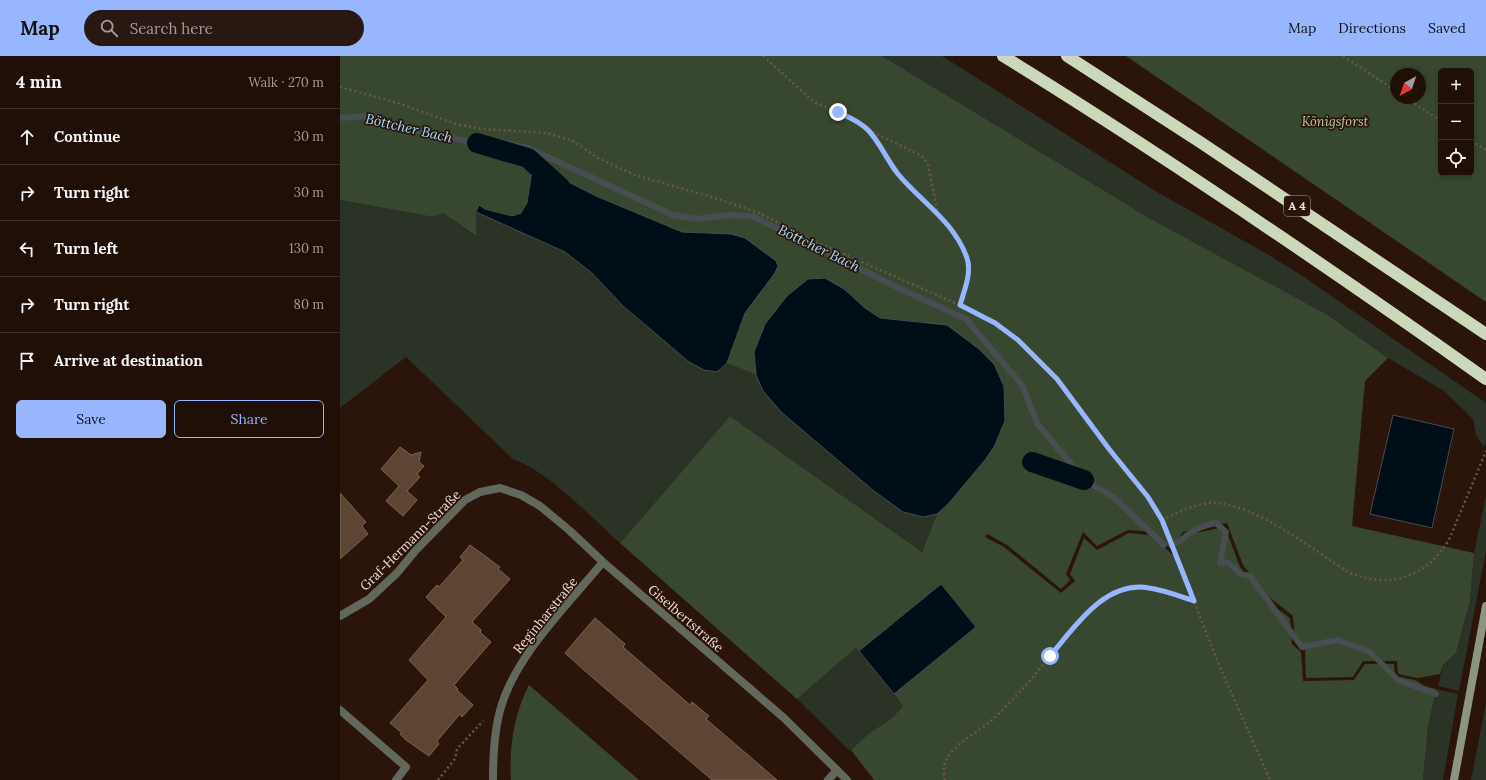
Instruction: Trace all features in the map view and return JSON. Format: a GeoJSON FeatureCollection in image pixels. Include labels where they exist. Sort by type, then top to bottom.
{"type":"FeatureCollection","features":[{"type":"Feature","properties":{"kind":"highway","name":"A 4"},"geometry":{"type":"LineString","coordinates":[[1003,56],[1093,111],[1262,223],[1486,379]]}},
{"type":"Feature","properties":{"kind":"highway","name":"A 4"},"geometry":{"type":"LineString","coordinates":[[1067,56],[1200,142],[1486,334]]}},
{"type":"Feature","properties":{"kind":"main road"},"geometry":{"type":"LineString","coordinates":[[1454,780],[1486,606]]}},
{"type":"Feature","properties":{"kind":"street","name":"Giselbertstraße"},"geometry":{"type":"LineString","coordinates":[[500,488],[521,495],[540,506],[569,530],[603,562],[784,718],[848,780]]}},
{"type":"Feature","properties":{"kind":"street","name":"Graf-Hermann-Straße"},"geometry":{"type":"LineString","coordinates":[[340,616],[369,599],[386,584],[465,500],[480,492],[500,488]]}},
{"type":"Feature","properties":{"kind":"street","name":"Reginharstraße"},"geometry":{"type":"LineString","coordinates":[[493,780],[495,734],[502,704],[517,671],[531,649],[603,562]]}},
{"type":"Feature","properties":{"kind":"street"},"geometry":{"type":"LineString","coordinates":[[340,710],[406,767],[396,780]]}},
{"type":"Feature","properties":{"kind":"street"},"geometry":{"type":"LineString","coordinates":[[828,780],[837,770]]}},
{"type":"Feature","properties":{"kind":"path"},"geometry":{"type":"LineString","coordinates":[[763,56],[814,102],[854,119],[868,130],[922,156],[928,165],[938,213]]}},
{"type":"Feature","properties":{"kind":"path"},"geometry":{"type":"LineString","coordinates":[[1343,56],[1390,87]]}},
{"type":"Feature","properties":{"kind":"path"},"geometry":{"type":"LineString","coordinates":[[340,87],[400,104],[456,124],[482,129],[547,133],[573,141],[598,158],[635,175],[718,199],[759,213],[816,242],[960,305],[995,323],[1018,340],[1057,379],[1109,449],[1148,497],[1162,520],[1219,665],[1270,780]]}},
{"type":"Feature","properties":{"kind":"path"},"geometry":{"type":"LineString","coordinates":[[1415,104],[1438,119]]}},
{"type":"Feature","properties":{"kind":"path"},"geometry":{"type":"LineString","coordinates":[[868,130],[897,173],[916,194],[938,213],[956,236],[967,259],[967,280],[960,305]]}},
{"type":"Feature","properties":{"kind":"path"},"geometry":{"type":"LineString","coordinates":[[1474,143],[1486,150]]}},
{"type":"Feature","properties":{"kind":"path"},"geometry":{"type":"LineString","coordinates":[[1162,520],[1193,507],[1214,503],[1236,506],[1255,514],[1348,572],[1363,578],[1381,581],[1402,579],[1419,570],[1442,551],[1449,540],[1486,451]]}},
{"type":"Feature","properties":{"kind":"path"},"geometry":{"type":"LineString","coordinates":[[945,780],[944,766],[948,756],[1002,710],[1084,616],[1107,597],[1120,590],[1134,587],[1149,588],[1194,601]]}},
{"type":"Feature","properties":{"kind":"path"},"geometry":{"type":"LineString","coordinates":[[438,780],[455,759],[457,749],[475,728],[502,704]]}},
{"type":"Feature","properties":{"kind":"green space"},"geometry":{"type":"Polygon","coordinates":[[[340,56],[882,56],[1151,219],[1326,314],[1388,358],[1365,381],[1352,526],[1474,553],[1470,601],[1456,653],[1443,665],[1440,674],[1418,678],[1398,674],[1397,661],[1363,661],[1353,677],[1306,678],[1305,650],[1295,643],[1293,616],[1269,597],[1243,565],[1227,523],[1183,532],[1171,549],[1151,532],[1128,530],[1097,546],[1083,532],[1066,574],[1070,580],[1061,589],[1007,545],[987,534],[985,537],[1004,547],[1061,593],[1075,581],[1070,574],[1084,538],[1097,550],[1129,533],[1150,535],[1172,554],[1185,535],[1225,527],[1240,567],[1266,600],[1290,618],[1292,644],[1301,652],[1303,681],[1354,680],[1365,664],[1394,664],[1395,676],[1415,680],[1425,686],[1436,689],[1428,727],[1423,780],[874,780],[851,750],[867,735],[893,717],[903,706],[894,694],[976,627],[941,584],[859,651],[856,648],[797,699],[620,543],[730,416],[922,552],[937,514],[949,503],[994,447],[1005,421],[1004,386],[923,322],[880,318],[865,308],[844,289],[754,352],[756,375],[727,363],[745,313],[758,293],[731,234],[682,232],[596,196],[545,170],[541,169],[531,176],[527,203],[521,213],[512,216],[479,206],[476,212],[476,236],[443,213],[433,217],[340,200],[340,120],[368,118],[373,124],[375,121],[369,114],[340,116],[340,56]]]}},
{"type":"Feature","properties":{"kind":"green space"},"geometry":{"type":"Polygon","coordinates":[[[882,56],[942,56],[1157,192],[1269,255],[1301,275],[1486,403],[1486,443],[1483,447],[1476,435],[1473,419],[1444,391],[1388,358],[1326,314],[1151,219],[882,56]]]}},
{"type":"Feature","properties":{"kind":"green space","name":"Königsforst"},"geometry":{"type":"Polygon","coordinates":[[[1126,56],[1486,56],[1486,302],[1126,56]]]}},
{"type":"Feature","properties":{"kind":"green space"},"geometry":{"type":"Polygon","coordinates":[[[340,200],[433,217],[443,213],[475,236],[476,212],[565,252],[592,273],[623,306],[689,362],[704,370],[717,372],[727,363],[756,375],[763,391],[874,491],[903,512],[923,517],[937,514],[922,552],[730,416],[620,543],[555,484],[527,465],[514,460],[406,357],[340,408],[340,200]]]}},
{"type":"Feature","properties":{"kind":"green space"},"geometry":{"type":"Polygon","coordinates":[[[1486,496],[1486,551],[1459,691],[1438,686],[1443,665],[1456,653],[1470,601],[1474,553],[1486,496]]]}},
{"type":"Feature","properties":{"kind":"green space"},"geometry":{"type":"Polygon","coordinates":[[[856,648],[903,706],[893,717],[867,735],[850,751],[797,699],[856,648]]]}},
{"type":"Feature","properties":{"kind":"green space"},"geometry":{"type":"Polygon","coordinates":[[[529,685],[639,780],[511,780],[511,755],[516,719],[529,685]]]}},
{"type":"Feature","properties":{"kind":"green space"},"geometry":{"type":"Polygon","coordinates":[[[1436,689],[1458,694],[1443,780],[1423,780],[1428,727],[1436,689]]]}},
{"type":"Feature","properties":{"kind":"green space"},"geometry":{"type":"Polygon","coordinates":[[[1486,703],[1486,780],[1471,780],[1486,703]]]}},
{"type":"Feature","properties":{"kind":"shaded area"},"geometry":{"type":"Polygon","coordinates":[[[541,169],[596,196],[682,232],[731,234],[745,238],[776,261],[778,266],[775,273],[745,313],[727,363],[717,372],[704,370],[689,362],[623,306],[592,273],[565,252],[476,212],[479,205],[485,209],[512,216],[521,213],[527,203],[531,176],[541,169]]]}},
{"type":"Feature","properties":{"kind":"shaded area"},"geometry":{"type":"Polygon","coordinates":[[[825,278],[844,289],[865,308],[880,318],[947,325],[979,349],[994,364],[1004,386],[1005,421],[994,447],[985,460],[949,503],[937,514],[923,517],[903,512],[874,491],[781,412],[763,391],[756,375],[754,352],[765,324],[787,296],[808,279],[825,278]]]}},
{"type":"Feature","properties":{"kind":"shaded area"},"geometry":{"type":"Polygon","coordinates":[[[1393,415],[1454,429],[1432,528],[1370,514],[1393,415]]]}},
{"type":"Feature","properties":{"kind":"shaded area"},"geometry":{"type":"Polygon","coordinates":[[[941,584],[976,627],[894,694],[859,651],[941,584]]]}},
{"type":"Feature","properties":{"kind":"building"},"geometry":{"type":"Polygon","coordinates":[[[400,447],[411,455],[421,452],[419,462],[424,466],[417,474],[420,477],[407,491],[417,500],[403,516],[386,501],[399,486],[381,469],[400,447]]]}},
{"type":"Feature","properties":{"kind":"building"},"geometry":{"type":"Polygon","coordinates":[[[340,493],[366,522],[362,526],[368,534],[340,559],[340,493]]]}},
{"type":"Feature","properties":{"kind":"building"},"geometry":{"type":"Polygon","coordinates":[[[470,545],[500,567],[498,569],[510,579],[472,622],[491,642],[454,685],[458,689],[457,690],[473,705],[462,717],[460,714],[437,741],[439,744],[429,756],[406,740],[400,734],[402,733],[390,723],[428,680],[409,660],[446,617],[426,597],[437,585],[439,587],[463,560],[460,557],[470,545]]]}},
{"type":"Feature","properties":{"kind":"building"},"geometry":{"type":"Polygon","coordinates":[[[595,618],[625,644],[623,647],[690,705],[692,702],[709,716],[706,719],[777,780],[712,780],[585,671],[565,653],[595,618]]]}},
{"type":"Feature","properties":{"kind":"waterway","name":"Böttcher Bach"},"geometry":{"type":"LineString","coordinates":[[340,118],[368,116],[415,130],[477,143],[500,142],[528,148],[673,215],[698,219],[729,215],[752,216],[905,291],[966,319],[1022,385],[1037,423],[1084,480],[1112,496],[1164,545]]}},
{"type":"Feature","properties":{"kind":"waterway","name":"Böttcher Bach"},"geometry":{"type":"LineString","coordinates":[[477,143],[528,158],[560,187]]}},
{"type":"Feature","properties":{"kind":"waterway","name":"Böttcher Bach"},"geometry":{"type":"LineString","coordinates":[[1032,462],[1084,480]]}},
{"type":"Feature","properties":{"kind":"waterway","name":"Böttcher Bach"},"geometry":{"type":"LineString","coordinates":[[1176,544],[1195,530],[1216,523],[1226,532],[1220,563],[1229,563],[1240,574],[1250,576],[1302,647],[1338,640],[1370,652],[1398,680],[1436,694]]}},
{"type":"Feature","properties":{"kind":"route"},"geometry":{"type":"LineString","coordinates":[[838,112],[854,119],[868,130],[897,173],[916,194],[938,213],[956,236],[967,259],[967,280],[960,305],[995,323],[1018,340],[1038,358],[1057,379],[1082,414],[1148,497],[1162,520],[1194,601],[1149,588],[1134,587],[1120,590],[1107,597],[1084,616],[1050,656]]}}]}
